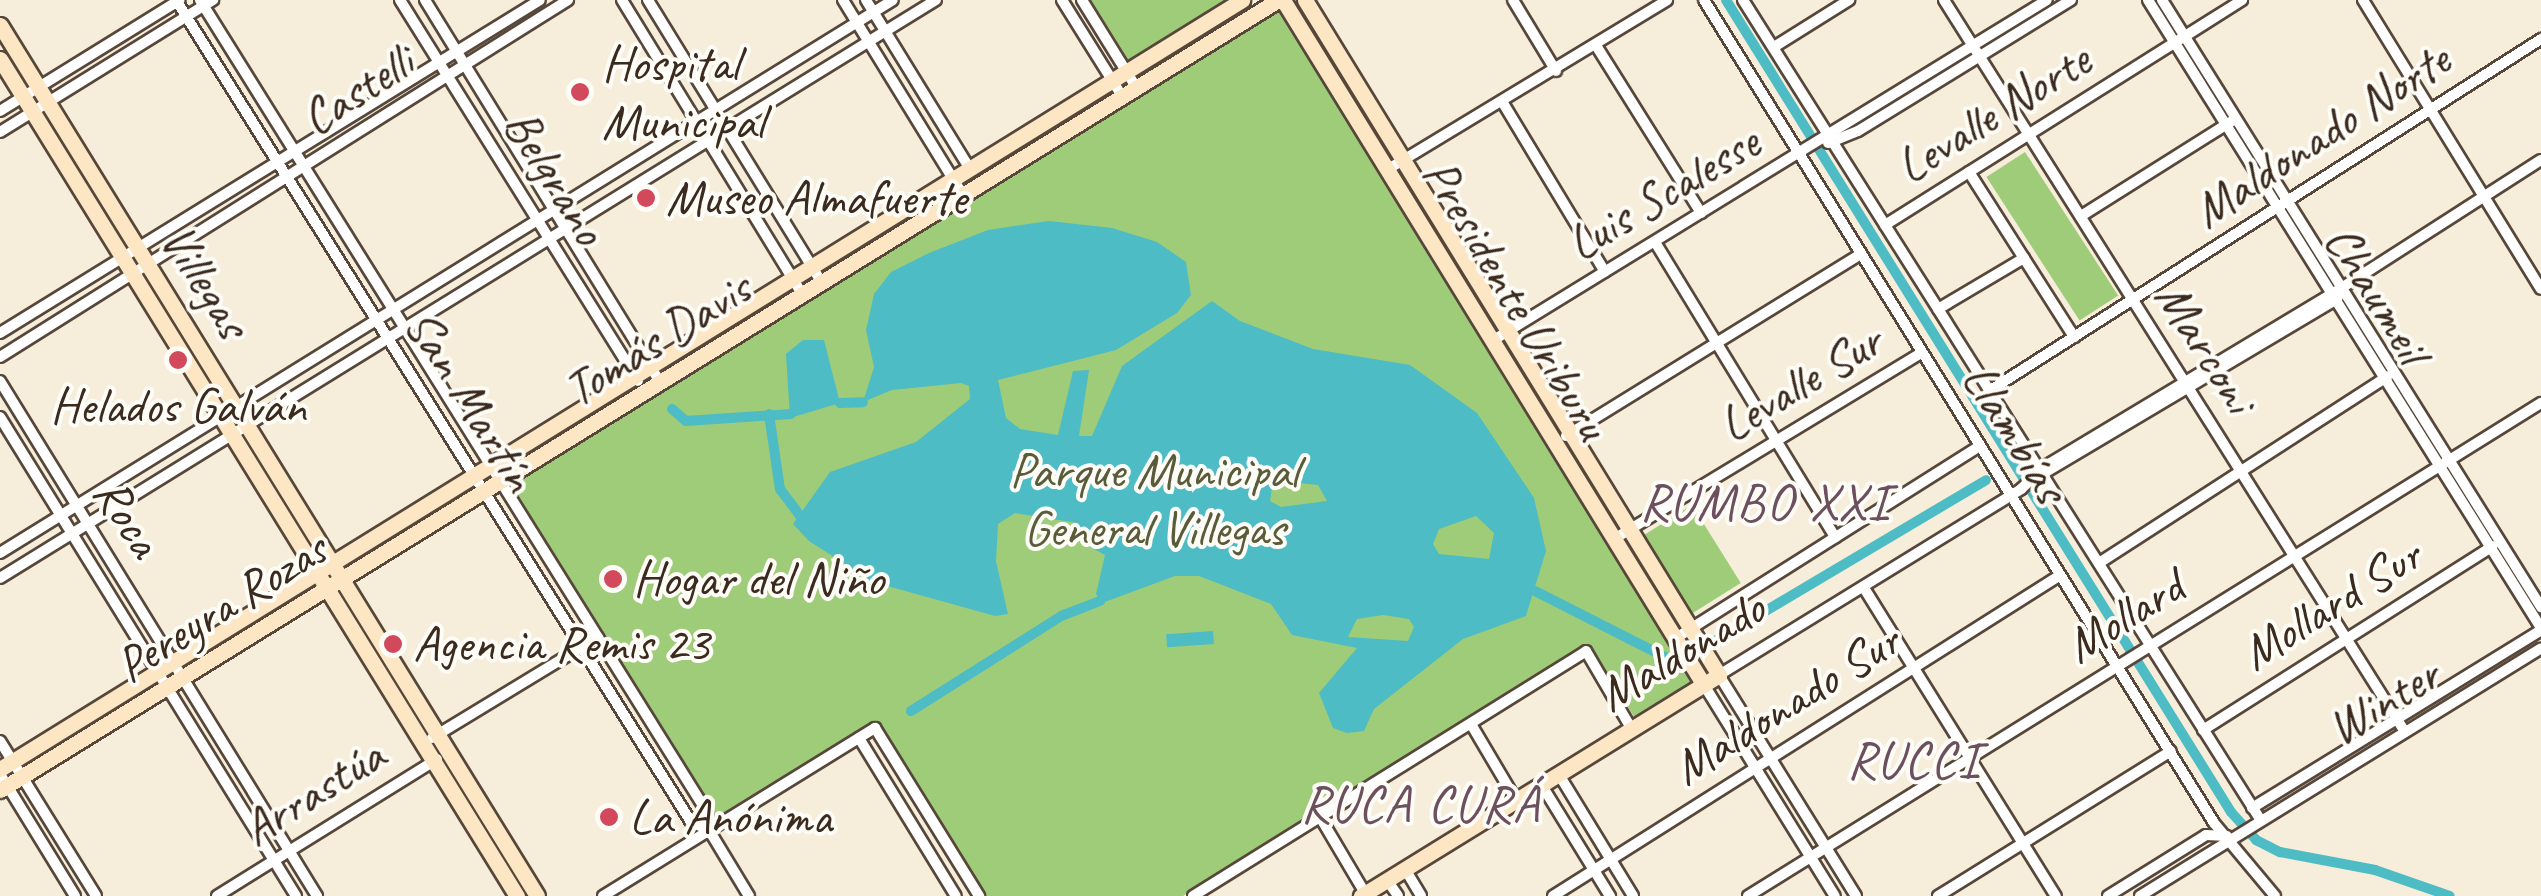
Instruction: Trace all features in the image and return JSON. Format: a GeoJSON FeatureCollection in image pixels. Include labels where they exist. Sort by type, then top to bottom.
{"type":"FeatureCollection","features":[{"type":"Feature","properties":{"kind":"street"},"geometry":{"type":"LineString","coordinates":[[0,111],[178,0]]}},
{"type":"Feature","properties":{"kind":"street","name":"San Martín"},"geometry":{"type":"LineString","coordinates":[[178,0],[691,822],[709,830]]}},
{"type":"Feature","properties":{"kind":"street","name":"Belgrano"},"geometry":{"type":"LineString","coordinates":[[400,0],[646,393]]}},
{"type":"Feature","properties":{"kind":"street","name":"Belgrano"},"geometry":{"type":"LineString","coordinates":[[425,0],[661,384]]}},
{"type":"Feature","properties":{"kind":"street","name":"Castelli"},"geometry":{"type":"LineString","coordinates":[[0,333],[540,0]]}},
{"type":"Feature","properties":{"kind":"street","name":"Castelli"},"geometry":{"type":"LineString","coordinates":[[0,357],[568,0]]}},
{"type":"Feature","properties":{"kind":"street"},"geometry":{"type":"LineString","coordinates":[[622,0],[803,295]]}},
{"type":"Feature","properties":{"kind":"street"},"geometry":{"type":"LineString","coordinates":[[648,0],[822,283]]}},
{"type":"Feature","properties":{"kind":"street"},"geometry":{"type":"LineString","coordinates":[[843,0],[963,195]]}},
{"type":"Feature","properties":{"kind":"street"},"geometry":{"type":"LineString","coordinates":[[866,0],[970,169]]}},
{"type":"Feature","properties":{"kind":"street"},"geometry":{"type":"LineString","coordinates":[[0,553],[893,0]]}},
{"type":"Feature","properties":{"kind":"street"},"geometry":{"type":"LineString","coordinates":[[0,578],[936,0]]}},
{"type":"Feature","properties":{"kind":"street"},"geometry":{"type":"LineString","coordinates":[[1062,0],[1129,91]]}},
{"type":"Feature","properties":{"kind":"street"},"geometry":{"type":"LineString","coordinates":[[1082,0],[1119,76]]}},
{"type":"Feature","properties":{"kind":"street","name":"Tomás Davis"},"geometry":{"type":"LineString","coordinates":[[476,478],[1242,0]]}},
{"type":"Feature","properties":{"kind":"street","name":"Tomás Davis"},"geometry":{"type":"LineString","coordinates":[[486,494],[1281,0]]}},
{"type":"Feature","properties":{"kind":"street","name":"Presidente Uriburu"},"geometry":{"type":"LineString","coordinates":[[1281,0],[1508,331],[1563,438]]}},
{"type":"Feature","properties":{"kind":"street","name":"Presidente Uriburu"},"geometry":{"type":"LineString","coordinates":[[1305,0],[1492,340],[1563,438],[1622,534],[1676,638],[1836,896]]}},
{"type":"Feature","properties":{"kind":"street"},"geometry":{"type":"LineString","coordinates":[[1512,0],[1556,71]]}},
{"type":"Feature","properties":{"kind":"street"},"geometry":{"type":"LineString","coordinates":[[1397,165],[1596,47],[1667,0]]}},
{"type":"Feature","properties":{"kind":"street","name":"Llambías"},"geometry":{"type":"LineString","coordinates":[[1704,0],[1804,151],[1861,254],[1978,447],[2016,492],[2059,576],[2121,663],[2171,751],[2275,896]]}},
{"type":"Feature","properties":{"kind":"street","name":"Llambías"},"geometry":{"type":"LineString","coordinates":[[1743,0],[1990,391],[2038,477],[2099,562],[2146,648],[2259,819]]}},
{"type":"Feature","properties":{"kind":"street"},"geometry":{"type":"LineString","coordinates":[[1774,48],[1850,0]]}},
{"type":"Feature","properties":{"kind":"street","name":"Marconi"},"geometry":{"type":"LineString","coordinates":[[1944,0],[2406,732]]}},
{"type":"Feature","properties":{"kind":"street","name":"Luis Scalesse"},"geometry":{"type":"LineString","coordinates":[[1976,52],[2047,0]]}},
{"type":"Feature","properties":{"kind":"street","name":"Luis Scalesse"},"geometry":{"type":"LineString","coordinates":[[1492,340],[1804,151],[2071,0]]}},
{"type":"Feature","properties":{"kind":"street","name":"Chaumeil"},"geometry":{"type":"LineString","coordinates":[[2148,0],[2180,39]]}},
{"type":"Feature","properties":{"kind":"street","name":"Chaumeil"},"geometry":{"type":"LineString","coordinates":[[2162,0],[2180,39],[2495,545],[2541,629]]}},
{"type":"Feature","properties":{"kind":"street","name":"Levalle Norte"},"geometry":{"type":"LineString","coordinates":[[1885,225],[2242,0]]}},
{"type":"Feature","properties":{"kind":"street"},"geometry":{"type":"LineString","coordinates":[[2364,0],[2541,289]]}},
{"type":"Feature","properties":{"kind":"street"},"geometry":{"type":"LineString","coordinates":[[0,132],[205,2]]}},
{"type":"Feature","properties":{"kind":"street","name":"San Martín"},"geometry":{"type":"LineString","coordinates":[[205,2],[707,812],[709,830],[749,896]]}},
{"type":"Feature","properties":{"kind":"street","name":"Villegas"},"geometry":{"type":"LineString","coordinates":[[0,25],[48,102],[130,253],[133,274],[240,430],[441,757]]}},
{"type":"Feature","properties":{"kind":"street","name":"Maldonado Norte"},"geometry":{"type":"LineString","coordinates":[[1990,391],[2541,38]]}},
{"type":"Feature","properties":{"kind":"street"},"geometry":{"type":"LineString","coordinates":[[1596,47],[1701,214]]}},
{"type":"Feature","properties":{"kind":"street","name":"Villegas"},"geometry":{"type":"LineString","coordinates":[[0,58],[130,253],[148,265],[228,412]]}},
{"type":"Feature","properties":{"kind":"street"},"geometry":{"type":"LineString","coordinates":[[1503,103],[1605,272]]}},
{"type":"Feature","properties":{"kind":"street"},"geometry":{"type":"LineString","coordinates":[[2080,216],[2231,121]]}},
{"type":"Feature","properties":{"kind":"street","name":"Maldonado"},"geometry":{"type":"LineString","coordinates":[[1363,895],[1864,588],[2016,492],[2038,477],[2048,464],[2188,385],[2541,160]]}},
{"type":"Feature","properties":{"kind":"street"},"geometry":{"type":"LineString","coordinates":[[1969,172],[2074,337]]}},
{"type":"Feature","properties":{"kind":"street"},"geometry":{"type":"LineString","coordinates":[[1655,242],[1835,537]]}},
{"type":"Feature","properties":{"kind":"street"},"geometry":{"type":"LineString","coordinates":[[1563,438],[1861,254]]}},
{"type":"Feature","properties":{"kind":"street","name":"Levalle Sur"},"geometry":{"type":"LineString","coordinates":[[1938,310],[2024,258]]}},
{"type":"Feature","properties":{"kind":"street","name":"Levalle Sur"},"geometry":{"type":"LineString","coordinates":[[1622,534],[1921,353]]}},
{"type":"Feature","properties":{"kind":"street"},"geometry":{"type":"LineString","coordinates":[[2099,562],[2390,375]]}},
{"type":"Feature","properties":{"kind":"street","name":"Roca"},"geometry":{"type":"LineString","coordinates":[[0,381],[317,896]]}},
{"type":"Feature","properties":{"kind":"street","name":"Mollard"},"geometry":{"type":"LineString","coordinates":[[1748,896],[2541,403]]}},
{"type":"Feature","properties":{"kind":"street","name":"Roca"},"geometry":{"type":"LineString","coordinates":[[0,418],[296,896]]}},
{"type":"Feature","properties":{"kind":"street"},"geometry":{"type":"LineString","coordinates":[[1676,638],[1978,447]]}},
{"type":"Feature","properties":{"kind":"street","name":"Pereyra Rozas"},"geometry":{"type":"LineString","coordinates":[[4,776],[157,672],[476,478]]}},
{"type":"Feature","properties":{"kind":"street","name":"Pereyra Rozas"},"geometry":{"type":"LineString","coordinates":[[4,776],[22,776],[486,494]]}},
{"type":"Feature","properties":{"kind":"street","name":"Presidente Uriburu"},"geometry":{"type":"LineString","coordinates":[[1622,534],[1690,627],[1856,896]]}},
{"type":"Feature","properties":{"kind":"street","name":"Chaumeil"},"geometry":{"type":"LineString","coordinates":[[2495,545],[2541,608]]}},
{"type":"Feature","properties":{"kind":"street","name":"Mollard Sur"},"geometry":{"type":"LineString","coordinates":[[2203,730],[2495,545]]}},
{"type":"Feature","properties":{"kind":"street","name":"Maldonado Sur"},"geometry":{"type":"LineString","coordinates":[[1553,896],[2059,576]]}},
{"type":"Feature","properties":{"kind":"street"},"geometry":{"type":"LineString","coordinates":[[1864,588],[2056,896]]}},
{"type":"Feature","properties":{"kind":"street"},"geometry":{"type":"LineString","coordinates":[[2252,808],[2541,629]]}},
{"type":"Feature","properties":{"kind":"street","name":"Arrastúa"},"geometry":{"type":"LineString","coordinates":[[430,739],[598,637]]}},
{"type":"Feature","properties":{"kind":"street","name":"Winter"},"geometry":{"type":"LineString","coordinates":[[2140,896],[2232,834],[2541,648]]}},
{"type":"Feature","properties":{"kind":"street"},"geometry":{"type":"LineString","coordinates":[[1193,896],[1586,652],[1631,728]]}},
{"type":"Feature","properties":{"kind":"street"},"geometry":{"type":"LineString","coordinates":[[1471,724],[1516,800]]}},
{"type":"Feature","properties":{"kind":"street"},"geometry":{"type":"LineString","coordinates":[[603,896],[875,728],[979,896]]}},
{"type":"Feature","properties":{"kind":"street"},"geometry":{"type":"LineString","coordinates":[[859,738],[956,896]]}},
{"type":"Feature","properties":{"kind":"street"},"geometry":{"type":"LineString","coordinates":[[0,741],[4,776],[75,896]]}},
{"type":"Feature","properties":{"kind":"street"},"geometry":{"type":"LineString","coordinates":[[1938,896],[2171,751]]}},
{"type":"Feature","properties":{"kind":"street"},"geometry":{"type":"LineString","coordinates":[[441,757],[517,896]]}},
{"type":"Feature","properties":{"kind":"street"},"geometry":{"type":"LineString","coordinates":[[441,757],[537,896]]}},
{"type":"Feature","properties":{"kind":"street","name":"Arrastúa"},"geometry":{"type":"LineString","coordinates":[[217,896],[441,757]]}},
{"type":"Feature","properties":{"kind":"street"},"geometry":{"type":"LineString","coordinates":[[1558,773],[1633,896]]}},
{"type":"Feature","properties":{"kind":"street"},"geometry":{"type":"LineString","coordinates":[[22,776],[96,896]]}},
{"type":"Feature","properties":{"kind":"street"},"geometry":{"type":"LineString","coordinates":[[1541,784],[1610,896]]}},
{"type":"Feature","properties":{"kind":"street"},"geometry":{"type":"LineString","coordinates":[[1320,817],[1363,895]]}},
{"type":"Feature","properties":{"kind":"street","name":"Winter"},"geometry":{"type":"LineString","coordinates":[[2108,896],[2206,835],[2232,834]]}},
{"type":"Feature","properties":{"kind":"street"},"geometry":{"type":"LineString","coordinates":[[1404,869],[1421,896]]}},
{"type":"Feature","properties":{"kind":"street"},"geometry":{"type":"LineString","coordinates":[[1388,880],[1398,896]]}},
{"type":"Feature","properties":{"kind":"green space"},"geometry":{"type":"Polygon","coordinates":[[[1091,0],[1236,0],[1131,65],[1091,0]]]}},
{"type":"Feature","properties":{"kind":"green space","name":"Parque Municipal General Villegas"},"geometry":{"type":"Polygon","coordinates":[[[1280,4],[1694,683],[1636,720],[1589,644],[1183,896],[984,896],[877,723],[718,821],[507,486],[1280,4]]]}},
{"type":"Feature","properties":{"kind":"green space"},"geometry":{"type":"Polygon","coordinates":[[[2025,152],[2118,295],[2080,320],[1986,177],[2025,152]]]}},
{"type":"Feature","properties":{"kind":"green space"},"geometry":{"type":"Polygon","coordinates":[[[1692,505],[1741,583],[1692,613],[1644,535],[1692,505]]]}},
{"type":"Feature","properties":{"kind":"water"},"geometry":{"type":"Polygon","coordinates":[[[1049,221],[1112,228],[1157,242],[1186,262],[1191,295],[1177,313],[1116,350],[998,380],[1006,418],[1020,429],[1058,435],[1073,371],[1089,370],[1079,436],[1092,436],[1122,366],[1212,301],[1240,321],[1313,349],[1410,365],[1477,413],[1534,498],[1546,551],[1526,616],[1463,639],[1374,709],[1364,731],[1347,733],[1333,728],[1319,693],[1357,648],[1292,635],[1271,604],[1199,576],[1175,576],[1102,603],[1096,594],[1105,555],[1090,547],[1078,523],[1015,513],[998,524],[996,561],[1008,614],[995,616],[873,582],[809,541],[793,524],[830,472],[916,442],[970,399],[969,386],[961,383],[892,390],[863,402],[874,367],[866,330],[874,294],[891,272],[988,230],[1049,221]],[[1289,482],[1272,488],[1270,501],[1281,507],[1327,501],[1318,485],[1289,482]],[[1476,516],[1439,529],[1433,544],[1439,554],[1489,559],[1494,533],[1476,516]],[[1383,615],[1357,619],[1348,637],[1408,641],[1414,627],[1409,619],[1383,615]]]}},
{"type":"Feature","properties":{"kind":"water"},"geometry":{"type":"Polygon","coordinates":[[[803,340],[824,340],[840,403],[790,418],[786,354],[803,340]]]}},
{"type":"Feature","properties":{"kind":"water"},"geometry":{"type":"Polygon","coordinates":[[[1213,631],[1214,644],[1167,647],[1166,634],[1213,631]]]}},
{"type":"Feature","properties":{"kind":"waterway"},"geometry":{"type":"LineString","coordinates":[[1726,0],[2231,812],[2256,840],[2280,852],[2375,870],[2450,896]]}},
{"type":"Feature","properties":{"kind":"waterway"},"geometry":{"type":"LineString","coordinates":[[840,403],[863,402]]}},
{"type":"Feature","properties":{"kind":"waterway"},"geometry":{"type":"LineString","coordinates":[[672,409],[686,421],[791,414]]}},
{"type":"Feature","properties":{"kind":"waterway"},"geometry":{"type":"LineString","coordinates":[[769,414],[780,489],[800,516]]}},
{"type":"Feature","properties":{"kind":"waterway"},"geometry":{"type":"LineString","coordinates":[[1715,641],[1986,480]]}},
{"type":"Feature","properties":{"kind":"waterway"},"geometry":{"type":"LineString","coordinates":[[1535,591],[1677,663]]}},
{"type":"Feature","properties":{"kind":"waterway"},"geometry":{"type":"LineString","coordinates":[[911,711],[1061,616],[1100,601]]}},
{"type":"Feature","properties":{"kind":"place","name":"Hospital Municipal"},"geometry":{"type":"Point","coordinates":[580,92]}},
{"type":"Feature","properties":{"kind":"place","name":"Museo Almafuerte"},"geometry":{"type":"Point","coordinates":[646,198]}},
{"type":"Feature","properties":{"kind":"place","name":"Helados Galván"},"geometry":{"type":"Point","coordinates":[178,360]}},
{"type":"Feature","properties":{"kind":"place","name":"Hogar del Niño"},"geometry":{"type":"Point","coordinates":[613,579]}},
{"type":"Feature","properties":{"kind":"place","name":"Agencia Remis 23"},"geometry":{"type":"Point","coordinates":[393,644]}},
{"type":"Feature","properties":{"kind":"place","name":"La Anónima"},"geometry":{"type":"Point","coordinates":[609,817]}},
{"type":"Feature","properties":{"kind":"district","name":"RUMBO XXI"},"geometry":{"type":"Point","coordinates":[1765,503]}},
{"type":"Feature","properties":{"kind":"district","name":"RUCCI"},"geometry":{"type":"Point","coordinates":[1914,761]}},
{"type":"Feature","properties":{"kind":"district","name":"RUCA CURÁ"},"geometry":{"type":"Point","coordinates":[1421,805]}}]}
